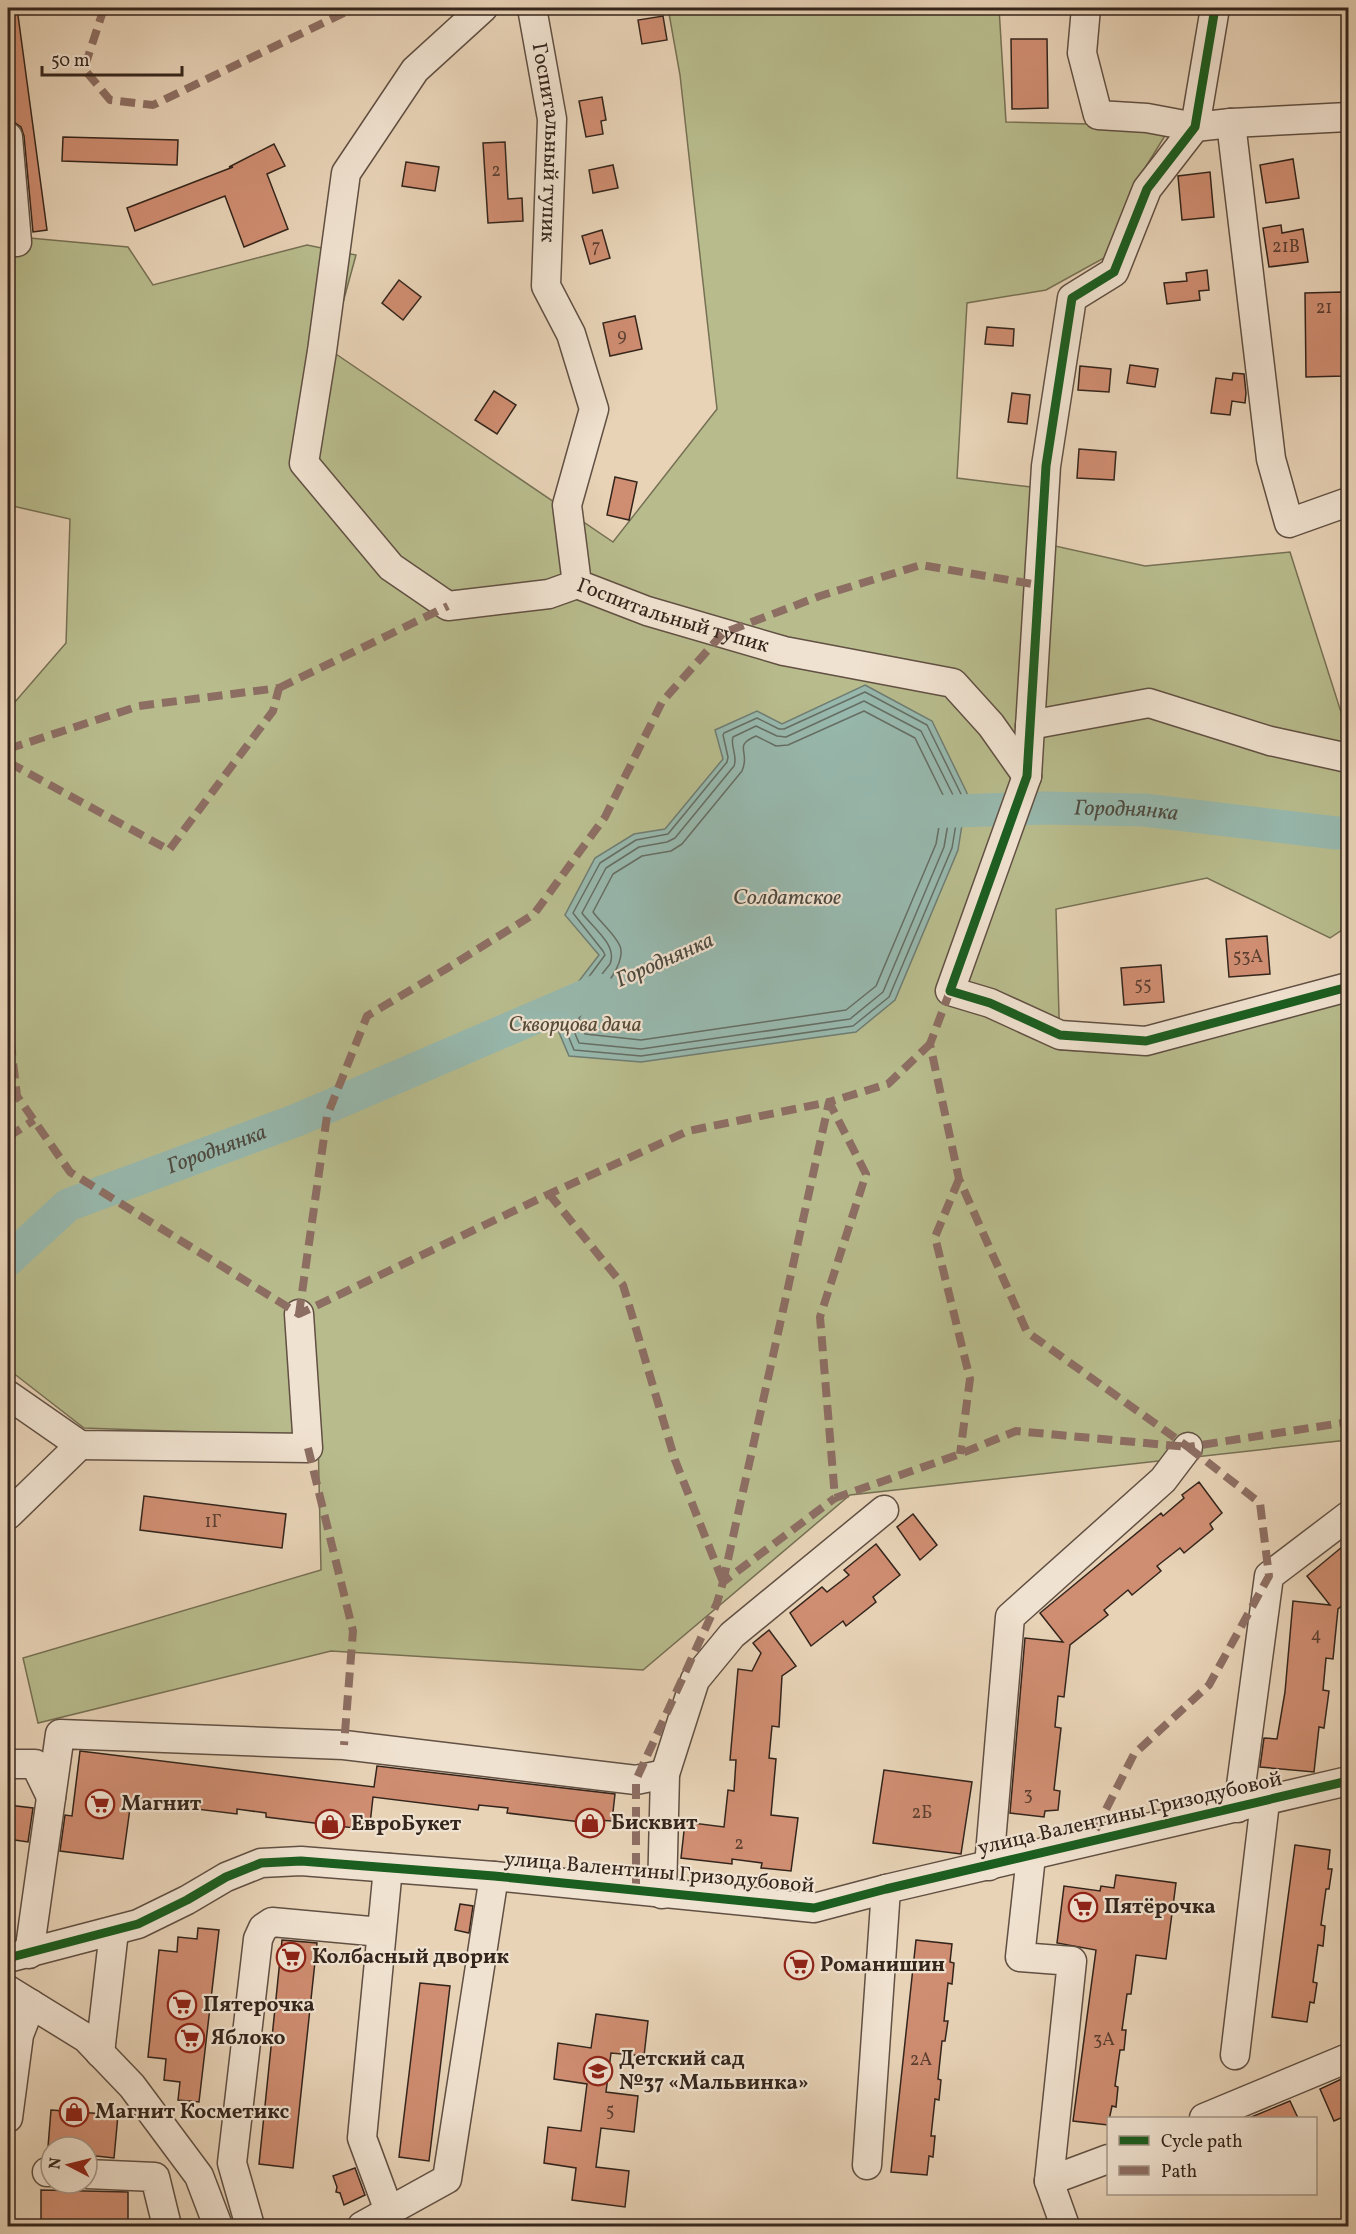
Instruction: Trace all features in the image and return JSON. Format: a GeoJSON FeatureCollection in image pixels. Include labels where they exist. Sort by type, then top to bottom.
{"type":"FeatureCollection","features":[{"type":"Feature","properties":{"kind":"street"},"geometry":{"type":"LineString","coordinates":[[483,8],[415,70],[346,173],[304,463],[391,567],[448,606],[549,594],[577,584]]}},
{"type":"Feature","properties":{"kind":"street","name":"Госпитальный тупик"},"geometry":{"type":"LineString","coordinates":[[532,8],[552,119],[546,286],[570,334],[594,410],[567,505],[577,584],[647,611],[784,651],[953,683],[991,725],[1027,776]]}},
{"type":"Feature","properties":{"kind":"street"},"geometry":{"type":"LineString","coordinates":[[1086,8],[1082,53],[1098,115],[1147,118],[1195,127],[1348,117]]}},
{"type":"Feature","properties":{"kind":"street"},"geometry":{"type":"LineString","coordinates":[[1215,8],[1195,127],[1147,189],[1114,272],[1071,298],[1046,466],[1027,776],[950,991],[990,1003],[1060,1035],[1146,1041],[1348,987]]}},
{"type":"Feature","properties":{"kind":"street"},"geometry":{"type":"LineString","coordinates":[[1231,123],[1271,459],[1289,523],[1348,502]]}},
{"type":"Feature","properties":{"kind":"street"},"geometry":{"type":"LineString","coordinates":[[8,137],[17,242]]}},
{"type":"Feature","properties":{"kind":"street"},"geometry":{"type":"LineString","coordinates":[[1030,724],[1149,703],[1270,741],[1348,758]]}},
{"type":"Feature","properties":{"kind":"street"},"geometry":{"type":"LineString","coordinates":[[8,1395],[81,1446],[308,1448],[299,1314]]}},
{"type":"Feature","properties":{"kind":"street"},"geometry":{"type":"LineString","coordinates":[[8,1515],[81,1446]]}},
{"type":"Feature","properties":{"kind":"street"},"geometry":{"type":"LineString","coordinates":[[989,1866],[1010,1617],[1163,1480],[1188,1446]]}},
{"type":"Feature","properties":{"kind":"street"},"geometry":{"type":"LineString","coordinates":[[662,1894],[664,1774],[695,1680],[732,1635],[884,1510]]}},
{"type":"Feature","properties":{"kind":"street"},"geometry":{"type":"LineString","coordinates":[[1238,1808],[1269,1576],[1348,1516]]}},
{"type":"Feature","properties":{"kind":"street"},"geometry":{"type":"LineString","coordinates":[[18,1956],[51,1797],[60,1734],[344,1745],[636,1780],[664,1774]]}},
{"type":"Feature","properties":{"kind":"street"},"geometry":{"type":"LineString","coordinates":[[8,1764],[34,1764],[51,1797]]}},
{"type":"Feature","properties":{"kind":"street","name":"улица Валентины Гризодубовой"},"geometry":{"type":"LineString","coordinates":[[18,1956],[138,1924],[187,1900],[226,1877],[261,1863],[301,1861],[494,1876],[814,1908],[886,1889],[1348,1781]]}},
{"type":"Feature","properties":{"kind":"street"},"geometry":{"type":"LineString","coordinates":[[1235,2055],[1265,1802]]}},
{"type":"Feature","properties":{"kind":"street"},"geometry":{"type":"LineString","coordinates":[[1031,1856],[1020,1957],[1072,1962],[1049,2181],[1065,2226]]}},
{"type":"Feature","properties":{"kind":"street"},"geometry":{"type":"LineString","coordinates":[[388,1868],[362,2138],[389,2211]]}},
{"type":"Feature","properties":{"kind":"street"},"geometry":{"type":"LineString","coordinates":[[362,2226],[447,2179],[494,1876]]}},
{"type":"Feature","properties":{"kind":"street"},"geometry":{"type":"LineString","coordinates":[[867,2165],[886,1889]]}},
{"type":"Feature","properties":{"kind":"street"},"geometry":{"type":"LineString","coordinates":[[250,2226],[232,2163],[258,1939],[263,1928],[272,1922],[381,1932]]}},
{"type":"Feature","properties":{"kind":"street"},"geometry":{"type":"LineString","coordinates":[[100,2053],[114,1931]]}},
{"type":"Feature","properties":{"kind":"street"},"geometry":{"type":"LineString","coordinates":[[19,1997],[86,2038],[132,2086],[199,2176],[218,2226]]}},
{"type":"Feature","properties":{"kind":"street"},"geometry":{"type":"LineString","coordinates":[[8,2118],[19,2035],[19,1997]]}},
{"type":"Feature","properties":{"kind":"street"},"geometry":{"type":"LineString","coordinates":[[1206,2117],[1348,2058]]}},
{"type":"Feature","properties":{"kind":"street"},"geometry":{"type":"LineString","coordinates":[[1049,2181],[1107,2158]]}},
{"type":"Feature","properties":{"kind":"street"},"geometry":{"type":"LineString","coordinates":[[99,2175],[199,2176]]}},
{"type":"Feature","properties":{"kind":"street"},"geometry":{"type":"LineString","coordinates":[[154,2177],[167,2226]]}},
{"type":"Feature","properties":{"kind":"green space","name":"Скворцова дача"},"geometry":{"type":"Polygon","coordinates":[[[668,8],[999,8],[1006,122],[1171,126],[1135,184],[1104,258],[1046,290],[967,303],[957,478],[1031,487],[1028,540],[1145,566],[1290,552],[1348,734],[1348,926],[1330,938],[1207,878],[1056,909],[1060,1050],[1153,1054],[1348,1000],[1348,1440],[850,1495],[643,1670],[331,1651],[38,1723],[23,1658],[321,1570],[318,1436],[84,1428],[8,1369],[8,710],[66,643],[70,519],[8,505],[8,236],[128,247],[153,285],[307,245],[356,255],[330,350],[613,542],[717,409],[680,75],[668,8]]]}},
{"type":"Feature","properties":{"kind":"water","name":"Солдатское"},"geometry":{"type":"Polygon","coordinates":[[[865,685],[932,721],[967,793],[958,850],[895,1000],[856,1032],[641,1062],[569,1056],[552,1016],[599,955],[565,915],[595,858],[634,834],[665,829],[723,759],[715,730],[757,711],[782,724],[865,685]]]}},
{"type":"Feature","properties":{"kind":"building"},"geometry":{"type":"Polygon","coordinates":[[[8,8],[17,8],[47,230],[33,232],[24,136],[21,127],[14,122],[8,76],[8,8]]]}},
{"type":"Feature","properties":{"kind":"building"},"geometry":{"type":"Polygon","coordinates":[[[663,16],[667,40],[642,44],[638,20],[663,16]]]}},
{"type":"Feature","properties":{"kind":"building"},"geometry":{"type":"Polygon","coordinates":[[[1011,39],[1047,39],[1048,108],[1012,109],[1011,39]]]}},
{"type":"Feature","properties":{"kind":"building"},"geometry":{"type":"Polygon","coordinates":[[[602,97],[606,120],[601,121],[603,134],[586,137],[579,101],[602,97]]]}},
{"type":"Feature","properties":{"kind":"building"},"geometry":{"type":"Polygon","coordinates":[[[63,137],[178,140],[177,165],[62,161],[63,137]]]}},
{"type":"Feature","properties":{"kind":"building"},"geometry":{"type":"Polygon","coordinates":[[[505,142],[508,199],[522,198],[523,221],[488,223],[483,143],[505,142]]]}},
{"type":"Feature","properties":{"kind":"building"},"geometry":{"type":"Polygon","coordinates":[[[274,144],[285,166],[267,174],[288,229],[244,247],[225,196],[135,231],[127,208],[233,167],[229,167],[274,144]]]}},
{"type":"Feature","properties":{"kind":"building"},"geometry":{"type":"Polygon","coordinates":[[[1293,159],[1299,198],[1266,203],[1260,165],[1293,159]]]}},
{"type":"Feature","properties":{"kind":"building"},"geometry":{"type":"Polygon","coordinates":[[[406,162],[439,167],[435,191],[402,186],[406,162]]]}},
{"type":"Feature","properties":{"kind":"building"},"geometry":{"type":"Polygon","coordinates":[[[613,165],[618,188],[593,193],[589,170],[613,165]]]}},
{"type":"Feature","properties":{"kind":"building"},"geometry":{"type":"Polygon","coordinates":[[[1210,172],[1214,217],[1182,220],[1178,176],[1210,172]]]}},
{"type":"Feature","properties":{"kind":"building"},"geometry":{"type":"Polygon","coordinates":[[[1281,225],[1282,233],[1303,229],[1308,262],[1269,267],[1263,228],[1281,225]]]}},
{"type":"Feature","properties":{"kind":"building"},"geometry":{"type":"Polygon","coordinates":[[[602,230],[610,258],[590,264],[582,236],[602,230]]]}},
{"type":"Feature","properties":{"kind":"building"},"geometry":{"type":"Polygon","coordinates":[[[1207,270],[1209,290],[1199,291],[1200,300],[1167,304],[1164,283],[1187,281],[1186,273],[1207,270]]]}},
{"type":"Feature","properties":{"kind":"building"},"geometry":{"type":"Polygon","coordinates":[[[399,280],[421,297],[403,320],[382,303],[399,280]]]}},
{"type":"Feature","properties":{"kind":"building"},"geometry":{"type":"Polygon","coordinates":[[[1342,292],[1344,376],[1306,377],[1305,293],[1342,292]]]}},
{"type":"Feature","properties":{"kind":"building"},"geometry":{"type":"Polygon","coordinates":[[[635,316],[642,349],[610,356],[603,323],[635,316]]]}},
{"type":"Feature","properties":{"kind":"building"},"geometry":{"type":"Polygon","coordinates":[[[987,327],[1014,329],[1013,346],[985,344],[987,327]]]}},
{"type":"Feature","properties":{"kind":"building"},"geometry":{"type":"Polygon","coordinates":[[[1130,365],[1158,369],[1155,387],[1127,383],[1130,365]]]}},
{"type":"Feature","properties":{"kind":"building"},"geometry":{"type":"Polygon","coordinates":[[[1080,366],[1111,369],[1109,392],[1078,390],[1080,366]]]}},
{"type":"Feature","properties":{"kind":"building"},"geometry":{"type":"Polygon","coordinates":[[[1233,373],[1244,374],[1245,403],[1232,401],[1230,415],[1211,413],[1216,378],[1232,380],[1233,373]]]}},
{"type":"Feature","properties":{"kind":"building"},"geometry":{"type":"Polygon","coordinates":[[[494,391],[516,405],[497,434],[475,420],[494,391]]]}},
{"type":"Feature","properties":{"kind":"building"},"geometry":{"type":"Polygon","coordinates":[[[1012,393],[1030,395],[1027,424],[1008,422],[1012,393]]]}},
{"type":"Feature","properties":{"kind":"building"},"geometry":{"type":"Polygon","coordinates":[[[1079,449],[1116,452],[1114,480],[1077,478],[1079,449]]]}},
{"type":"Feature","properties":{"kind":"building"},"geometry":{"type":"Polygon","coordinates":[[[615,477],[637,482],[629,520],[607,515],[615,477]]]}},
{"type":"Feature","properties":{"kind":"building"},"geometry":{"type":"Polygon","coordinates":[[[1267,936],[1270,974],[1229,977],[1226,939],[1267,936]]]}},
{"type":"Feature","properties":{"kind":"building"},"geometry":{"type":"Polygon","coordinates":[[[1161,965],[1164,1002],[1124,1005],[1121,968],[1161,965]]]}},
{"type":"Feature","properties":{"kind":"building"},"geometry":{"type":"Polygon","coordinates":[[[1199,1482],[1222,1513],[1210,1524],[1213,1529],[1184,1553],[1180,1548],[1157,1566],[1161,1571],[1132,1595],[1128,1590],[1104,1610],[1108,1615],[1070,1645],[1064,1697],[1058,1696],[1055,1727],[1061,1728],[1054,1790],[1060,1791],[1058,1810],[1045,1811],[1044,1817],[1010,1813],[1025,1638],[1063,1642],[1040,1613],[1161,1513],[1163,1516],[1184,1498],[1182,1495],[1199,1482]]]}},
{"type":"Feature","properties":{"kind":"building"},"geometry":{"type":"Polygon","coordinates":[[[144,1496],[286,1514],[282,1548],[140,1530],[144,1496]]]}},
{"type":"Feature","properties":{"kind":"building"},"geometry":{"type":"Polygon","coordinates":[[[913,1514],[937,1545],[920,1560],[897,1527],[913,1514]]]}},
{"type":"Feature","properties":{"kind":"building"},"geometry":{"type":"Polygon","coordinates":[[[1348,1542],[1348,1601],[1338,1609],[1333,1659],[1326,1658],[1323,1690],[1329,1691],[1324,1728],[1319,1727],[1314,1772],[1260,1767],[1264,1738],[1277,1739],[1285,1692],[1293,1601],[1330,1605],[1307,1576],[1348,1542]]]}},
{"type":"Feature","properties":{"kind":"building"},"geometry":{"type":"Polygon","coordinates":[[[876,1544],[900,1575],[873,1597],[876,1602],[846,1626],[843,1621],[811,1646],[790,1613],[822,1587],[827,1592],[849,1575],[844,1570],[876,1544]]]}},
{"type":"Feature","properties":{"kind":"building"},"geometry":{"type":"Polygon","coordinates":[[[769,1630],[796,1666],[782,1676],[779,1727],[772,1726],[769,1758],[776,1759],[771,1815],[798,1818],[791,1871],[761,1868],[762,1863],[732,1859],[732,1864],[681,1858],[685,1822],[724,1827],[728,1790],[734,1791],[736,1760],[730,1760],[738,1669],[752,1671],[761,1653],[753,1643],[769,1630]]]}},
{"type":"Feature","properties":{"kind":"building"},"geometry":{"type":"Polygon","coordinates":[[[80,1751],[374,1787],[377,1766],[615,1794],[612,1821],[597,1820],[597,1824],[507,1813],[508,1808],[479,1805],[478,1810],[373,1797],[370,1824],[355,1823],[354,1828],[266,1817],[266,1813],[237,1809],[237,1814],[131,1801],[123,1859],[60,1851],[65,1815],[72,1816],[80,1751]]]}},
{"type":"Feature","properties":{"kind":"building"},"geometry":{"type":"Polygon","coordinates":[[[884,1770],[972,1782],[961,1854],[873,1843],[884,1770]]]}},
{"type":"Feature","properties":{"kind":"building"},"geometry":{"type":"Polygon","coordinates":[[[8,1805],[33,1808],[28,1842],[8,1839],[8,1805]]]}},
{"type":"Feature","properties":{"kind":"building"},"geometry":{"type":"Polygon","coordinates":[[[1295,1845],[1330,1850],[1328,1869],[1332,1869],[1329,1889],[1326,1889],[1321,1925],[1325,1926],[1323,1946],[1318,1945],[1313,1982],[1317,1983],[1314,2003],[1310,2002],[1307,2022],[1272,2017],[1295,1845]]]}},
{"type":"Feature","properties":{"kind":"building"},"geometry":{"type":"Polygon","coordinates":[[[1116,1875],[1176,1883],[1166,1959],[1136,1955],[1131,1994],[1127,1994],[1122,2030],[1126,2030],[1124,2050],[1120,2050],[1115,2086],[1118,2087],[1116,2107],[1112,2106],[1110,2117],[1107,2117],[1107,2125],[1073,2121],[1096,1950],[1057,1943],[1064,1886],[1100,1891],[1101,1886],[1114,1888],[1116,1875]]]}},
{"type":"Feature","properties":{"kind":"building"},"geometry":{"type":"Polygon","coordinates":[[[460,1904],[473,1906],[469,1933],[455,1930],[460,1904]]]}},
{"type":"Feature","properties":{"kind":"building","name":"Пятерочка"},"geometry":{"type":"Polygon","coordinates":[[[198,1928],[219,1930],[199,2102],[178,2100],[180,2082],[164,2080],[166,2059],[148,2057],[159,1950],[177,1952],[178,1937],[197,1939],[198,1928]]]}},
{"type":"Feature","properties":{"kind":"building"},"geometry":{"type":"Polygon","coordinates":[[[282,1940],[317,1943],[293,2168],[259,2164],[282,1940]]]}},
{"type":"Feature","properties":{"kind":"building"},"geometry":{"type":"Polygon","coordinates":[[[916,1940],[952,1944],[950,1962],[954,1963],[952,1984],[948,1983],[944,2021],[948,2021],[945,2041],[942,2041],[938,2079],[941,2080],[939,2100],[935,2099],[931,2136],[935,2136],[933,2157],[929,2156],[927,2175],[891,2172],[916,1940]]]}},
{"type":"Feature","properties":{"kind":"building"},"geometry":{"type":"Polygon","coordinates":[[[420,1983],[450,1986],[429,2161],[399,2157],[420,1983]]]}},
{"type":"Feature","properties":{"kind":"building"},"geometry":{"type":"Polygon","coordinates":[[[596,2014],[648,2021],[644,2056],[611,2053],[606,2092],[638,2096],[634,2132],[601,2128],[596,2167],[629,2171],[625,2207],[572,2200],[576,2168],[544,2163],[548,2127],[581,2131],[587,2084],[554,2079],[558,2043],[591,2048],[596,2014]]]}},
{"type":"Feature","properties":{"kind":"building"},"geometry":{"type":"Polygon","coordinates":[[[1348,2076],[1348,2115],[1334,2121],[1320,2089],[1348,2076]]]}},
{"type":"Feature","properties":{"kind":"building"},"geometry":{"type":"Polygon","coordinates":[[[1290,2101],[1298,2117],[1251,2117],[1290,2101]]]}},
{"type":"Feature","properties":{"kind":"building"},"geometry":{"type":"Polygon","coordinates":[[[51,2110],[118,2115],[114,2158],[99,2156],[99,2135],[49,2135],[51,2110]]]}},
{"type":"Feature","properties":{"kind":"building"},"geometry":{"type":"Polygon","coordinates":[[[355,2168],[365,2195],[344,2205],[340,2193],[336,2192],[337,2187],[333,2176],[355,2168]]]}},
{"type":"Feature","properties":{"kind":"building"},"geometry":{"type":"Polygon","coordinates":[[[99,2191],[128,2192],[128,2226],[41,2226],[41,2195],[99,2195],[99,2191]]]}},
{"type":"Feature","properties":{"kind":"waterway","name":"Городнянка"},"geometry":{"type":"LineString","coordinates":[[919,815],[925,812],[1044,808],[1144,810],[1348,833]]}},
{"type":"Feature","properties":{"kind":"waterway","name":"Городнянка"},"geometry":{"type":"LineString","coordinates":[[8,1260],[68,1205],[297,1120],[599,990]]}},
{"type":"Feature","properties":{"kind":"marked path"},"geometry":{"type":"LineString","coordinates":[[104,8],[84,69],[110,100],[153,105],[354,8]]}},
{"type":"Feature","properties":{"kind":"marked path"},"geometry":{"type":"LineString","coordinates":[[299,1314],[327,1116],[367,1016],[534,914],[605,817],[662,702],[723,633],[820,596],[921,565],[1038,585]]}},
{"type":"Feature","properties":{"kind":"marked path"},"geometry":{"type":"LineString","coordinates":[[279,688],[448,606]]}},
{"type":"Feature","properties":{"kind":"marked path"},"geometry":{"type":"LineString","coordinates":[[8,749],[139,706],[279,688],[273,711],[169,850],[8,762]]}},
{"type":"Feature","properties":{"kind":"marked path"},"geometry":{"type":"LineString","coordinates":[[950,991],[930,1044],[959,1179],[1027,1332],[1188,1447],[1348,1422]]}},
{"type":"Feature","properties":{"kind":"marked path"},"geometry":{"type":"LineString","coordinates":[[8,1018],[17,1096],[70,1172],[299,1314],[549,1194],[688,1131],[829,1102],[866,1174],[820,1317],[835,1498],[960,1454],[1016,1431],[1188,1447],[1260,1503],[1269,1576],[1209,1685],[1134,1754],[1089,1843]]}},
{"type":"Feature","properties":{"kind":"marked path"},"geometry":{"type":"LineString","coordinates":[[723,1582],[829,1102],[888,1084],[930,1044]]}},
{"type":"Feature","properties":{"kind":"marked path"},"geometry":{"type":"LineString","coordinates":[[8,1137],[34,1120]]}},
{"type":"Feature","properties":{"kind":"marked path"},"geometry":{"type":"LineString","coordinates":[[959,1179],[935,1237],[970,1379],[960,1454]]}},
{"type":"Feature","properties":{"kind":"marked path"},"geometry":{"type":"LineString","coordinates":[[549,1194],[623,1285],[675,1460],[723,1582]]}},
{"type":"Feature","properties":{"kind":"marked path"},"geometry":{"type":"LineString","coordinates":[[308,1448],[353,1631],[344,1745]]}},
{"type":"Feature","properties":{"kind":"marked path"},"geometry":{"type":"LineString","coordinates":[[636,1891],[636,1780],[717,1603],[723,1582],[835,1498]]}},
{"type":"Feature","properties":{"kind":"cycle path"},"geometry":{"type":"LineString","coordinates":[[1215,8],[1195,127],[1147,189],[1114,272],[1072,298],[1046,466],[1027,776],[950,991],[990,1003],[1060,1035],[1146,1041],[1348,987]]}},
{"type":"Feature","properties":{"kind":"cycle path"},"geometry":{"type":"LineString","coordinates":[[8,1958],[138,1924],[187,1900],[226,1877],[261,1863],[301,1861],[494,1876],[814,1908],[886,1889],[1348,1781]]}},
{"type":"Feature","properties":{"kind":"place","name":"Магнит"},"geometry":{"type":"Point","coordinates":[100,1804]}},
{"type":"Feature","properties":{"kind":"place","name":"Бисквит"},"geometry":{"type":"Point","coordinates":[590,1823]}},
{"type":"Feature","properties":{"kind":"place","name":"ЕвроБукет"},"geometry":{"type":"Point","coordinates":[330,1824]}},
{"type":"Feature","properties":{"kind":"place","name":"Пятёрочка"},"geometry":{"type":"Point","coordinates":[1083,1907]}},
{"type":"Feature","properties":{"kind":"place","name":"Колбасный дворик"},"geometry":{"type":"Point","coordinates":[291,1957]}},
{"type":"Feature","properties":{"kind":"place","name":"Романишин"},"geometry":{"type":"Point","coordinates":[799,1965]}},
{"type":"Feature","properties":{"kind":"place","name":"Пятерочка"},"geometry":{"type":"Point","coordinates":[182,2005]}},
{"type":"Feature","properties":{"kind":"place","name":"Яблоко"},"geometry":{"type":"Point","coordinates":[190,2038]}},
{"type":"Feature","properties":{"kind":"place","name":"Детский сад №37 «Мальвинка»"},"geometry":{"type":"Point","coordinates":[598,2071]}},
{"type":"Feature","properties":{"kind":"place","name":"Магнит Косметикс"},"geometry":{"type":"Point","coordinates":[74,2112]}}]}
